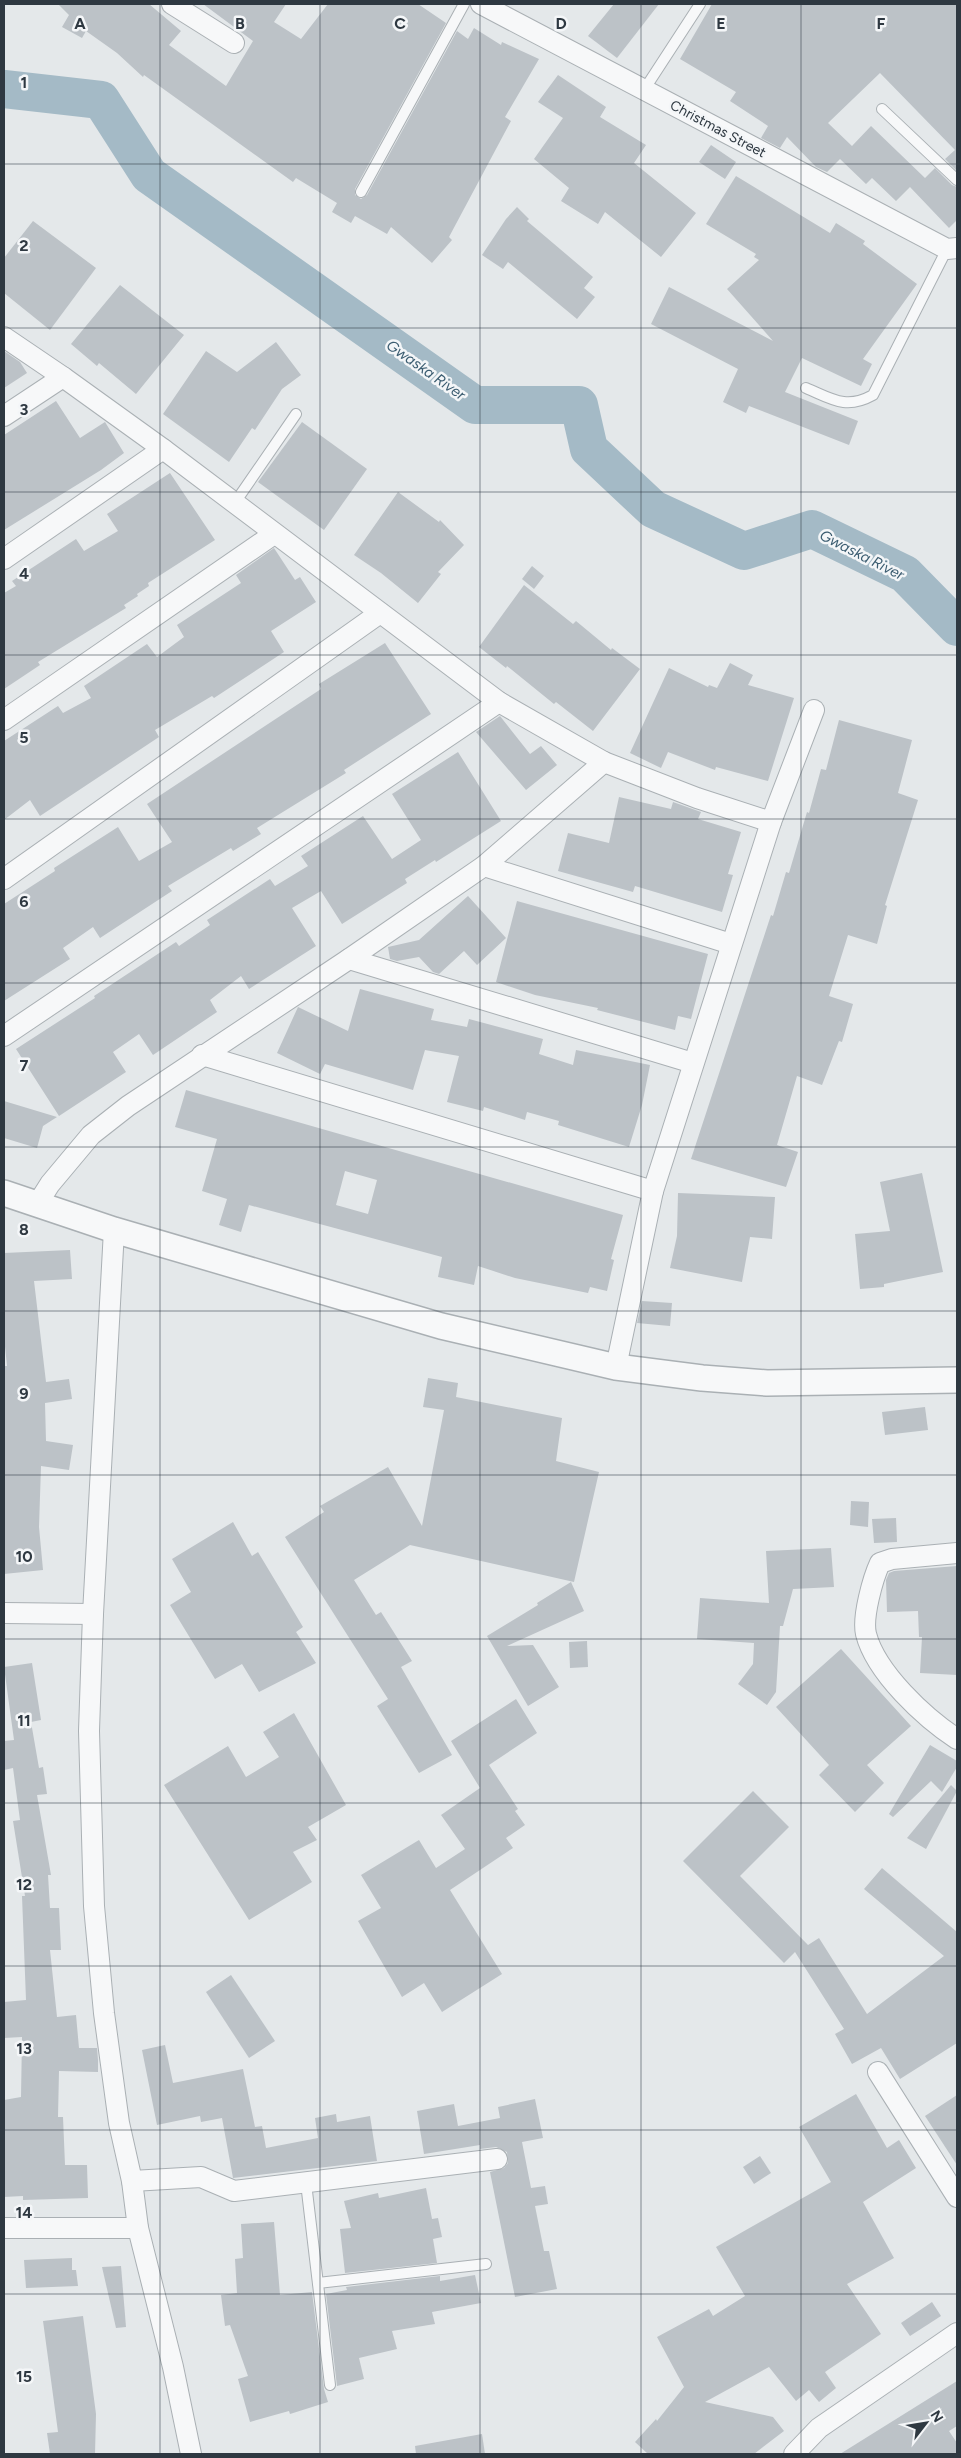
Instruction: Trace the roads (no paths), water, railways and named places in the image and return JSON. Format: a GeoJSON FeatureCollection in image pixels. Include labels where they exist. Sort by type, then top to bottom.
{"type":"FeatureCollection","features":[{"type":"Feature","properties":{"kind":"street"},"geometry":{"type":"LineString","coordinates":[[172,4],[234,43]]}},
{"type":"Feature","properties":{"kind":"street","name":"Christmas Street"},"geometry":{"type":"LineString","coordinates":[[481,4],[952,248]]}},
{"type":"Feature","properties":{"kind":"street"},"geometry":{"type":"LineString","coordinates":[[4,337],[64,377],[162,449],[499,702],[604,762],[697,798],[771,822]]}},
{"type":"Feature","properties":{"kind":"street"},"geometry":{"type":"LineString","coordinates":[[4,416],[64,377]]}},
{"type":"Feature","properties":{"kind":"street"},"geometry":{"type":"LineString","coordinates":[[4,560],[162,449]]}},
{"type":"Feature","properties":{"kind":"street"},"geometry":{"type":"LineString","coordinates":[[4,720],[274,534]]}},
{"type":"Feature","properties":{"kind":"street"},"geometry":{"type":"LineString","coordinates":[[4,880],[380,613]]}},
{"type":"Feature","properties":{"kind":"street"},"geometry":{"type":"LineString","coordinates":[[4,1036],[499,702]]}},
{"type":"Feature","properties":{"kind":"street"},"geometry":{"type":"LineString","coordinates":[[616,1366],[653,1191],[771,822],[814,710]]}},
{"type":"Feature","properties":{"kind":"street"},"geometry":{"type":"LineString","coordinates":[[38,1203],[50,1184],[91,1135],[128,1106],[202,1054],[349,959],[484,866],[604,762]]}},
{"type":"Feature","properties":{"kind":"street"},"geometry":{"type":"LineString","coordinates":[[484,866],[731,944]]}},
{"type":"Feature","properties":{"kind":"street"},"geometry":{"type":"LineString","coordinates":[[349,959],[693,1063]]}},
{"type":"Feature","properties":{"kind":"street"},"geometry":{"type":"LineString","coordinates":[[202,1054],[653,1191]]}},
{"type":"Feature","properties":{"kind":"street"},"geometry":{"type":"LineString","coordinates":[[4,1193],[114,1230],[441,1326],[616,1366],[702,1378],[767,1383],[957,1380]]}},
{"type":"Feature","properties":{"kind":"street"},"geometry":{"type":"LineString","coordinates":[[114,1230],[93,1614],[89,1731],[94,1906],[104,2013],[119,2123],[132,2181],[138,2228],[173,2367],[191,2454]]}},
{"type":"Feature","properties":{"kind":"street"},"geometry":{"type":"LineString","coordinates":[[957,1553],[892,1560],[880,1564],[876,1572],[868,1605],[866,1633],[885,1670],[911,1700],[944,1731],[957,1739]]}},
{"type":"Feature","properties":{"kind":"street"},"geometry":{"type":"LineString","coordinates":[[4,1613],[93,1614]]}},
{"type":"Feature","properties":{"kind":"street"},"geometry":{"type":"LineString","coordinates":[[878,2072],[957,2197]]}},
{"type":"Feature","properties":{"kind":"street"},"geometry":{"type":"LineString","coordinates":[[132,2181],[201,2177],[234,2191],[497,2159]]}},
{"type":"Feature","properties":{"kind":"street"},"geometry":{"type":"LineString","coordinates":[[4,2228],[138,2228]]}},
{"type":"Feature","properties":{"kind":"street"},"geometry":{"type":"LineString","coordinates":[[794,2454],[819,2428],[957,2333]]}},
{"type":"Feature","properties":{"kind":"lane"},"geometry":{"type":"LineString","coordinates":[[361,192],[464,4]]}},
{"type":"Feature","properties":{"kind":"lane"},"geometry":{"type":"LineString","coordinates":[[644,90],[700,4]]}},
{"type":"Feature","properties":{"kind":"lane"},"geometry":{"type":"LineString","coordinates":[[882,110],[957,180]]}},
{"type":"Feature","properties":{"kind":"lane"},"geometry":{"type":"LineString","coordinates":[[806,388],[843,404],[860,403],[874,395],[952,248]]}},
{"type":"Feature","properties":{"kind":"lane"},"geometry":{"type":"LineString","coordinates":[[234,504],[296,414]]}},
{"type":"Feature","properties":{"kind":"lane"},"geometry":{"type":"LineString","coordinates":[[306,2183],[330,2385]]}},
{"type":"Feature","properties":{"kind":"lane"},"geometry":{"type":"LineString","coordinates":[[318,2283],[486,2264]]}},
{"type":"Feature","properties":{"kind":"waterway","name":"Gwaska River"},"geometry":{"type":"LineString","coordinates":[[4,89],[101,100],[149,175],[475,405],[579,405],[589,449],[653,509],[744,551],[812,529],[905,574],[957,627]]}}]}
